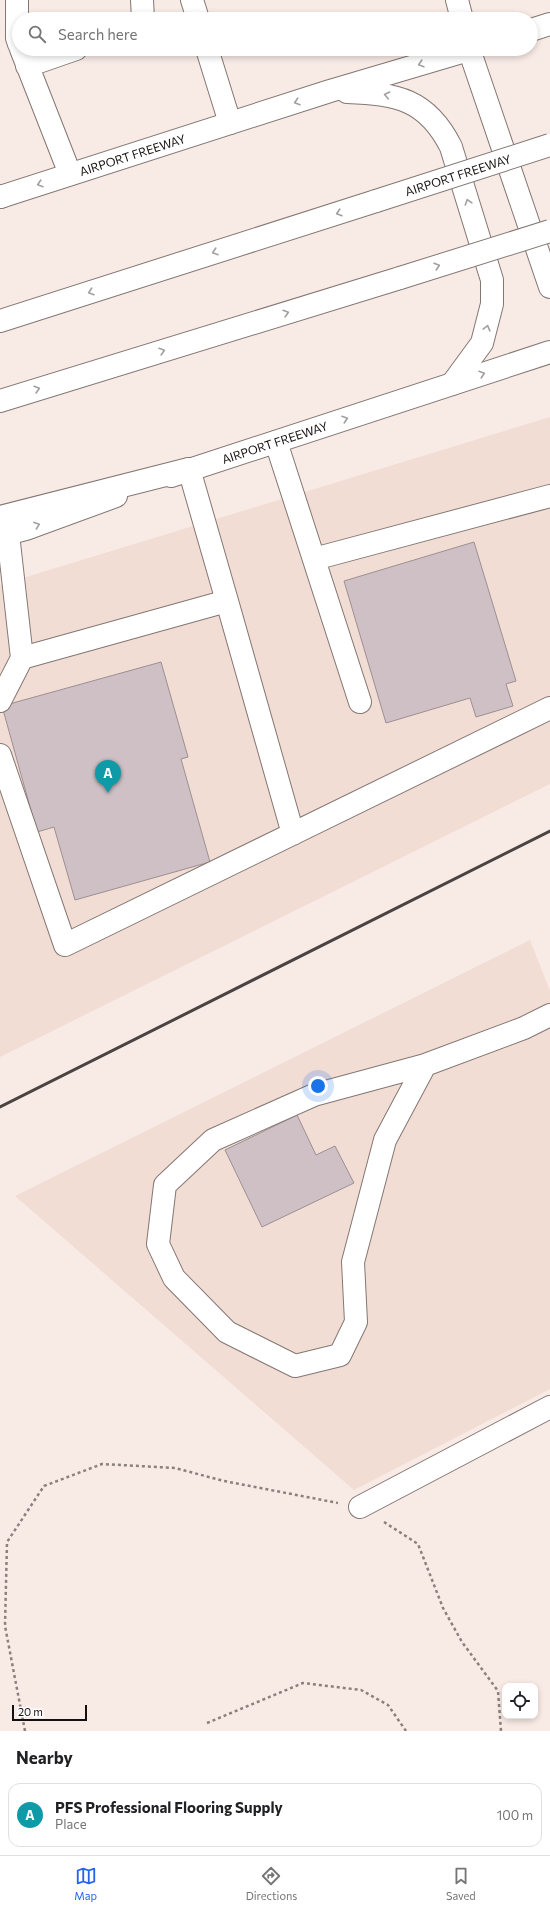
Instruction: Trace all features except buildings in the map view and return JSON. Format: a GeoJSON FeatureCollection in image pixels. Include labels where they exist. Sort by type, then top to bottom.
{"type":"FeatureCollection","features":[{"type":"Feature","properties":{"kind":"main road"},"geometry":{"type":"LineString","coordinates":[[17,0],[17,12]]}},
{"type":"Feature","properties":{"kind":"main road"},"geometry":{"type":"LineString","coordinates":[[142,0],[142,12]]}},
{"type":"Feature","properties":{"kind":"main road"},"geometry":{"type":"LineString","coordinates":[[192,0],[196,12]]}},
{"type":"Feature","properties":{"kind":"main road"},"geometry":{"type":"LineString","coordinates":[[458,0],[461,12]]}},
{"type":"Feature","properties":{"kind":"main road"},"geometry":{"type":"LineString","coordinates":[[538,28],[550,24]]}},
{"type":"Feature","properties":{"kind":"main road"},"geometry":{"type":"LineString","coordinates":[[36,56],[24,58],[70,174]]}},
{"type":"Feature","properties":{"kind":"main road"},"geometry":{"type":"LineString","coordinates":[[209,56],[230,123]]}},
{"type":"Feature","properties":{"kind":"main road","name":"AIRPORT FREEWAY"},"geometry":{"type":"LineString","coordinates":[[1,197],[330,91],[447,56]]}},
{"type":"Feature","properties":{"kind":"main road"},"geometry":{"type":"LineString","coordinates":[[472,56],[550,287]]}},
{"type":"Feature","properties":{"kind":"main road"},"geometry":{"type":"LineString","coordinates":[[330,91],[375,93],[403,99],[424,110],[442,130],[451,147],[492,280],[492,304],[482,343],[452,384]]}},
{"type":"Feature","properties":{"kind":"main road","name":"AIRPORT FREEWAY"},"geometry":{"type":"LineString","coordinates":[[0,320],[550,145]]}},
{"type":"Feature","properties":{"kind":"main road"},"geometry":{"type":"LineString","coordinates":[[0,401],[550,231]]}},
{"type":"Feature","properties":{"kind":"main road","name":"AIRPORT FREEWAY"},"geometry":{"type":"LineString","coordinates":[[3,529],[276,442],[550,352]]}},
{"type":"Feature","properties":{"kind":"main road"},"geometry":{"type":"LineString","coordinates":[[276,442],[360,702]]}},
{"type":"Feature","properties":{"kind":"main road"},"geometry":{"type":"LineString","coordinates":[[189,469],[293,834]]}},
{"type":"Feature","properties":{"kind":"main road"},"geometry":{"type":"LineString","coordinates":[[314,559],[550,496]]}},
{"type":"Feature","properties":{"kind":"main road"},"geometry":{"type":"LineString","coordinates":[[0,701],[22,658],[3,529]]}},
{"type":"Feature","properties":{"kind":"main road"},"geometry":{"type":"LineString","coordinates":[[22,658],[227,601]]}},
{"type":"Feature","properties":{"kind":"main road"},"geometry":{"type":"LineString","coordinates":[[0,755],[65,945],[550,708]]}},
{"type":"Feature","properties":{"kind":"main road"},"geometry":{"type":"LineString","coordinates":[[425,1065],[385,1140],[353,1262],[356,1322],[340,1355],[294,1366],[227,1332],[174,1278],[158,1244],[165,1185],[213,1140],[314,1095],[425,1065],[524,1028],[550,1015]]}},
{"type":"Feature","properties":{"kind":"main road"},"geometry":{"type":"LineString","coordinates":[[360,1507],[550,1407]]}},
{"type":"Feature","properties":{"kind":"path"},"geometry":{"type":"LineString","coordinates":[[25,1731],[5,1626],[7,1542],[44,1486],[102,1464],[175,1468],[224,1481],[360,1507],[418,1544],[443,1608],[462,1642],[498,1691],[500,1731]]}},
{"type":"Feature","properties":{"kind":"path"},"geometry":{"type":"LineString","coordinates":[[207,1723],[303,1683],[361,1690],[388,1705],[406,1731]]}},
{"type":"Feature","properties":{"kind":"shaded area"},"geometry":{"type":"Polygon","coordinates":[[[550,417],[550,784],[0,1057],[0,585],[550,417]]]}},
{"type":"Feature","properties":{"kind":"shaded area"},"geometry":{"type":"Polygon","coordinates":[[[530,940],[550,991],[550,1389],[354,1490],[15,1196],[530,940]]]}},
{"type":"Feature","properties":{"kind":"railway"},"geometry":{"type":"LineString","coordinates":[[0,1107],[550,831]]}},
{"type":"Feature","properties":{"kind":"place","name":"PFS Professional Flooring Supply"},"geometry":{"type":"Point","coordinates":[108,793]}}]}
